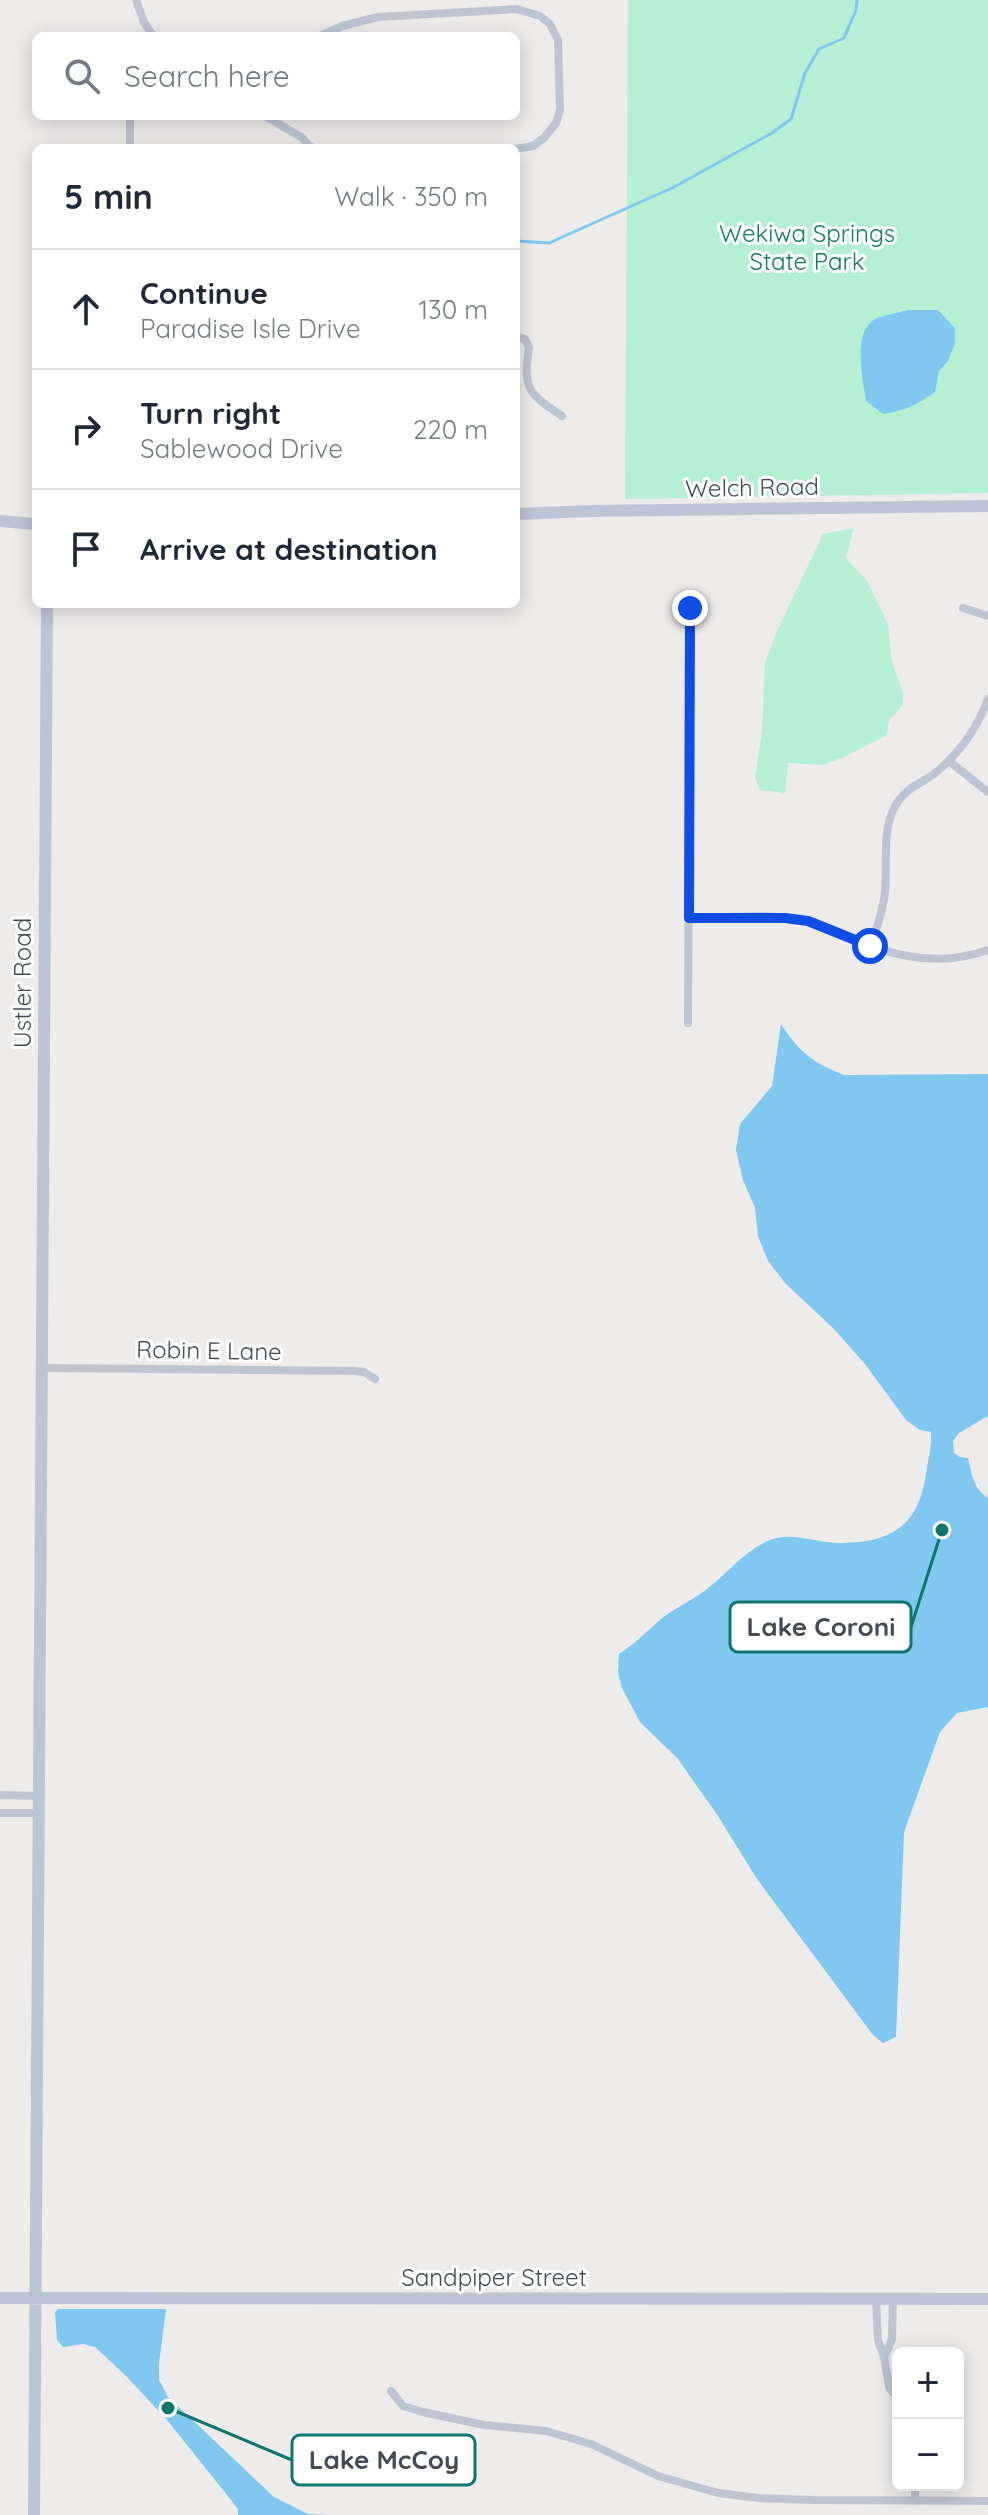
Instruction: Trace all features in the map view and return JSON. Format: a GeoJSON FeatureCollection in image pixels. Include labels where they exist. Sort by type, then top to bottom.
{"type":"FeatureCollection","features":[{"type":"Feature","properties":{"kind":"street"},"geometry":{"type":"LineString","coordinates":[[136,0],[150,32]]}},
{"type":"Feature","properties":{"kind":"street"},"geometry":{"type":"LineString","coordinates":[[329,32],[378,17],[517,9],[540,16],[553,29],[560,46],[560,110],[556,123],[544,138],[533,146],[520,148]]}},
{"type":"Feature","properties":{"kind":"street"},"geometry":{"type":"LineString","coordinates":[[130,120],[130,144]]}},
{"type":"Feature","properties":{"kind":"street"},"geometry":{"type":"LineString","coordinates":[[272,120],[308,144]]}},
{"type":"Feature","properties":{"kind":"street"},"geometry":{"type":"LineString","coordinates":[[520,338],[525,339],[530,347],[525,370],[530,388],[542,403],[562,416]]}},
{"type":"Feature","properties":{"kind":"street","name":"Welch Road"},"geometry":{"type":"LineString","coordinates":[[520,514],[988,506]]}},
{"type":"Feature","properties":{"kind":"street"},"geometry":{"type":"LineString","coordinates":[[0,521],[32,524]]}},
{"type":"Feature","properties":{"kind":"street","name":"Ustler Road"},"geometry":{"type":"LineString","coordinates":[[34,2515],[47,608]]}},
{"type":"Feature","properties":{"kind":"street"},"geometry":{"type":"LineString","coordinates":[[688,1023],[690,608]]}},
{"type":"Feature","properties":{"kind":"street"},"geometry":{"type":"LineString","coordinates":[[963,608],[988,616]]}},
{"type":"Feature","properties":{"kind":"street"},"geometry":{"type":"LineString","coordinates":[[870,946],[882,915],[891,815],[899,800],[949,761],[969,738],[988,699]]}},
{"type":"Feature","properties":{"kind":"street"},"geometry":{"type":"LineString","coordinates":[[949,761],[988,792]]}},
{"type":"Feature","properties":{"kind":"street"},"geometry":{"type":"LineString","coordinates":[[689,918],[785,918],[808,921],[898,955],[957,958],[988,950]]}},
{"type":"Feature","properties":{"kind":"street","name":"Robin E Lane"},"geometry":{"type":"LineString","coordinates":[[41,1368],[356,1371],[375,1379]]}},
{"type":"Feature","properties":{"kind":"street"},"geometry":{"type":"LineString","coordinates":[[37,1796],[0,1795],[0,1813],[37,1813]]}},
{"type":"Feature","properties":{"kind":"street","name":"Sandpiper Street"},"geometry":{"type":"LineString","coordinates":[[0,2298],[988,2299]]}},
{"type":"Feature","properties":{"kind":"street"},"geometry":{"type":"LineString","coordinates":[[876,2299],[878,2340],[892,2391]]}},
{"type":"Feature","properties":{"kind":"street"},"geometry":{"type":"LineString","coordinates":[[884,2357],[892,2339],[893,2299]]}},
{"type":"Feature","properties":{"kind":"street"},"geometry":{"type":"LineString","coordinates":[[391,2391],[403,2406],[484,2425],[546,2431],[591,2444],[658,2476],[718,2493],[773,2499],[988,2501]]}},
{"type":"Feature","properties":{"kind":"street"},"geometry":{"type":"LineString","coordinates":[[915,2491],[915,2501]]}},
{"type":"Feature","properties":{"kind":"green space","name":"Wekiwa Springs State Park"},"geometry":{"type":"Polygon","coordinates":[[[628,0],[988,0],[988,493],[625,499],[628,0]]]}},
{"type":"Feature","properties":{"kind":"green space"},"geometry":{"type":"Polygon","coordinates":[[[854,528],[846,558],[867,581],[888,624],[892,662],[903,693],[903,705],[889,720],[887,735],[823,765],[788,763],[785,793],[760,790],[755,778],[762,731],[765,663],[823,534],[854,528]]]}},
{"type":"Feature","properties":{"kind":"water"},"geometry":{"type":"Polygon","coordinates":[[[908,310],[938,310],[955,328],[955,343],[948,361],[939,371],[935,392],[910,406],[883,414],[866,401],[861,359],[863,337],[866,328],[875,319],[908,310]]]}},
{"type":"Feature","properties":{"kind":"water"},"geometry":{"type":"Polygon","coordinates":[[[781,1024],[808,1056],[844,1075],[988,1074],[988,1416],[959,1433],[953,1441],[954,1453],[968,1458],[976,1485],[988,1498],[988,1707],[957,1713],[940,1732],[904,1832],[896,2037],[883,2043],[873,2035],[757,1879],[678,1759],[640,1722],[622,1688],[618,1672],[619,1654],[667,1615],[707,1589],[761,1544],[788,1537],[833,1543],[877,1539],[902,1526],[911,1516],[924,1487],[931,1432],[920,1430],[906,1420],[865,1364],[833,1328],[786,1284],[768,1261],[758,1236],[755,1208],[743,1180],[736,1150],[740,1124],[772,1086],[781,1024]]]}},
{"type":"Feature","properties":{"kind":"water"},"geometry":{"type":"Polygon","coordinates":[[[58,2309],[166,2309],[159,2380],[168,2397],[274,2497],[308,2514],[330,2515],[238,2515],[238,2509],[167,2420],[127,2377],[95,2347],[83,2344],[63,2347],[57,2340],[55,2312],[58,2309]]]}},
{"type":"Feature","properties":{"kind":"waterway"},"geometry":{"type":"LineString","coordinates":[[520,241],[549,243],[674,187],[772,133],[791,119],[805,73],[819,49],[844,38],[857,0]]}},
{"type":"Feature","properties":{"kind":"place","name":"Lake Coroni"},"geometry":{"type":"Point","coordinates":[942,1530]}},
{"type":"Feature","properties":{"kind":"place","name":"Lake McCoy"},"geometry":{"type":"Point","coordinates":[168,2408]}},
{"type":"Feature","properties":{"kind":"route"},"geometry":{"type":"LineString","coordinates":[[690,608],[689,918],[785,918],[808,921],[870,946]]}}]}
